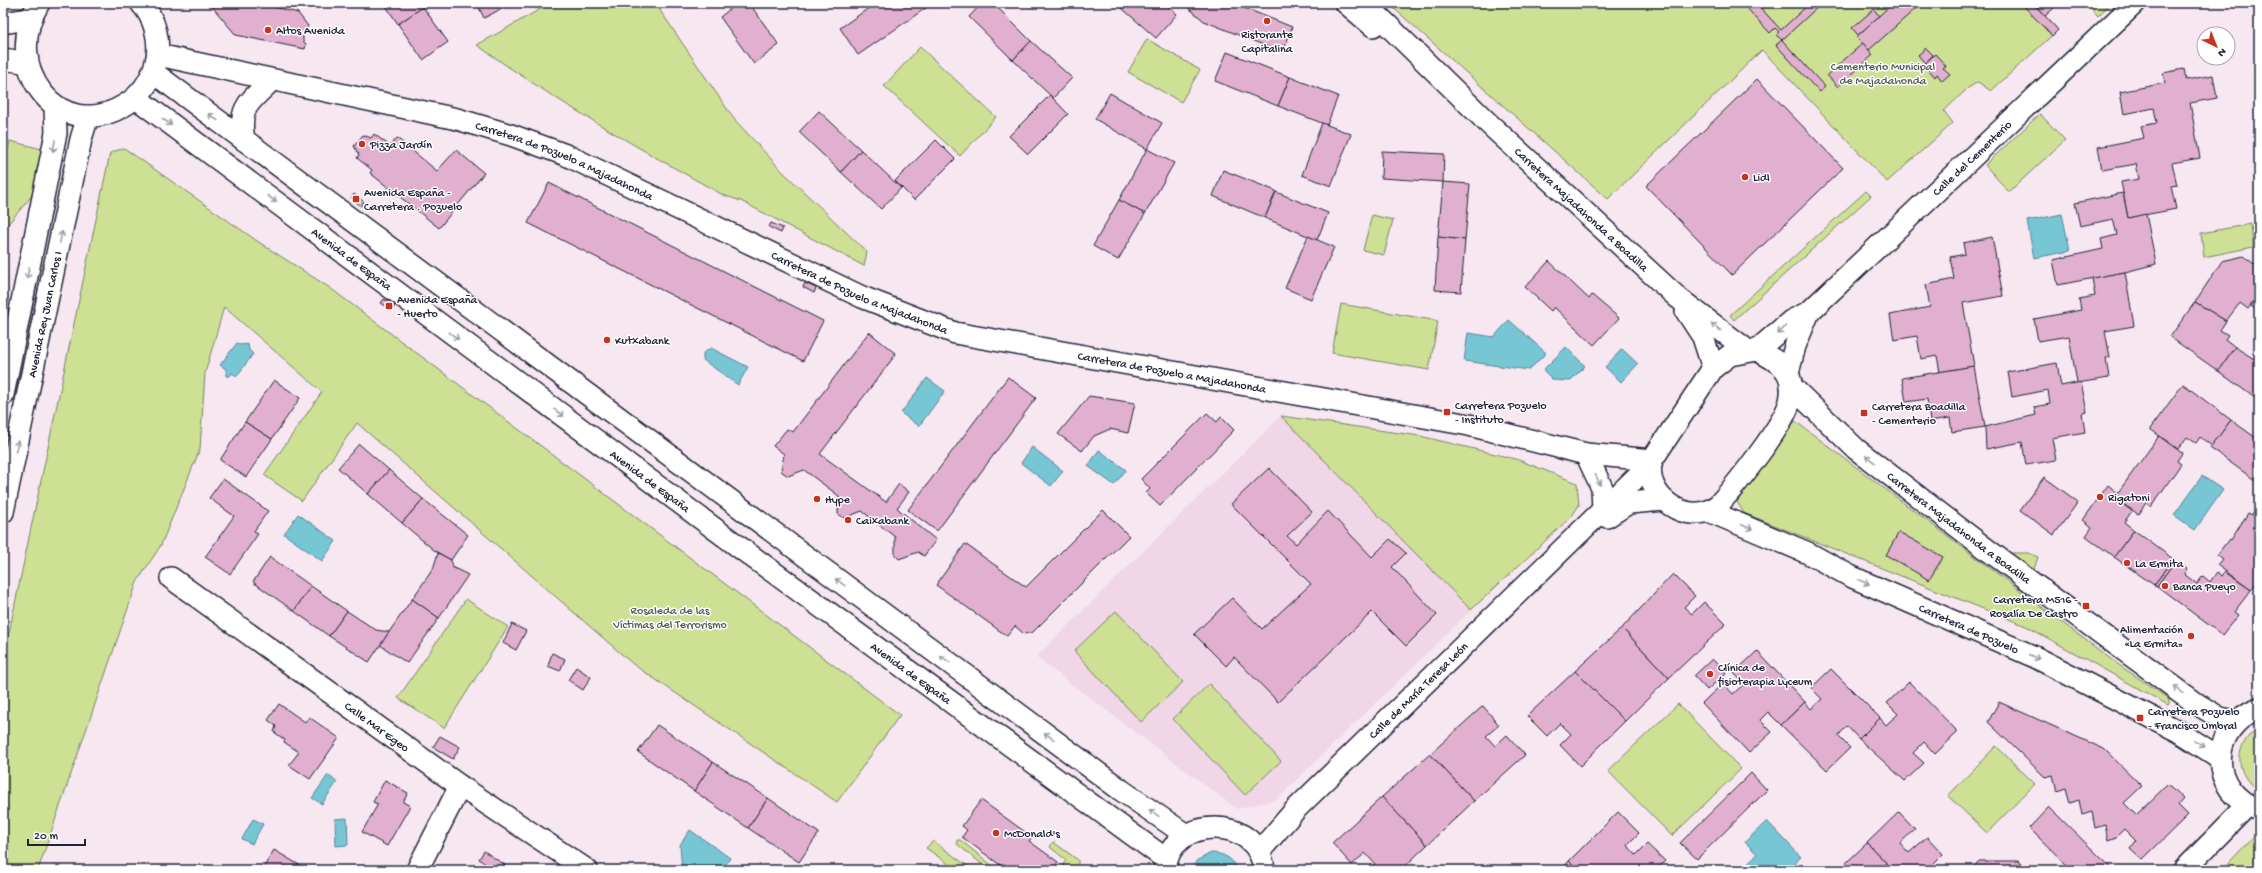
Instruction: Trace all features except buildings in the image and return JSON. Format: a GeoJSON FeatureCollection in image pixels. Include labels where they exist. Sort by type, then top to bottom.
{"type":"FeatureCollection","features":[{"type":"Feature","properties":{"kind":"street"},"geometry":{"type":"LineString","coordinates":[[34,11],[22,48],[23,62],[33,85],[41,95],[55,107],[71,114],[88,116],[114,112],[136,98],[146,87],[156,64],[157,39],[153,23],[141,3]]}},
{"type":"Feature","properties":{"kind":"street","name":"Carretera Majadahonda a Boadilla"},"geometry":{"type":"LineString","coordinates":[[1360,3],[1677,298],[1752,350]]}},
{"type":"Feature","properties":{"kind":"street","name":"Calle del Cementerio"},"geometry":{"type":"LineString","coordinates":[[1752,350],[1794,319],[1809,312],[2135,3]]}},
{"type":"Feature","properties":{"kind":"street"},"geometry":{"type":"LineString","coordinates":[[3,23],[34,11]]}},
{"type":"Feature","properties":{"kind":"street"},"geometry":{"type":"LineString","coordinates":[[3,59],[23,62]]}},
{"type":"Feature","properties":{"kind":"street"},"geometry":{"type":"LineString","coordinates":[[156,64],[244,140],[1121,790],[1186,835]]}},
{"type":"Feature","properties":{"kind":"street","name":"Carretera de Pozuelo a Majadahonda"},"geometry":{"type":"LineString","coordinates":[[156,64],[272,80],[457,119],[511,135],[566,156],[862,297],[955,333],[1469,425],[1586,454],[1652,461]]}},
{"type":"Feature","properties":{"kind":"street"},"geometry":{"type":"LineString","coordinates":[[244,140],[241,124],[244,111],[249,102],[272,80]]}},
{"type":"Feature","properties":{"kind":"street","name":"Avenida de España"},"geometry":{"type":"LineString","coordinates":[[136,98],[1165,867]]}},
{"type":"Feature","properties":{"kind":"street","name":"Avenida Rey Juan Carlos I"},"geometry":{"type":"LineString","coordinates":[[3,395],[56,133],[55,107]]}},
{"type":"Feature","properties":{"kind":"street","name":"Avenida Rey Juan Carlos I"},"geometry":{"type":"LineString","coordinates":[[3,512],[81,139],[88,116]]}},
{"type":"Feature","properties":{"kind":"street","name":"Carretera Majadahonda a Boadilla"},"geometry":{"type":"LineString","coordinates":[[1677,298],[1703,337],[1713,368]]}},
{"type":"Feature","properties":{"kind":"street","name":"Calle del Cementerio"},"geometry":{"type":"LineString","coordinates":[[1790,379],[1795,346],[1809,312]]}},
{"type":"Feature","properties":{"kind":"street"},"geometry":{"type":"LineString","coordinates":[[1752,350],[1774,360],[1790,379],[1790,402],[1780,422],[1731,491],[1711,512],[1698,514],[1681,512],[1664,500],[1650,476],[1652,461],[1713,368],[1730,354],[1752,350]]}},
{"type":"Feature","properties":{"kind":"street","name":"Carretera Majadahonda a Boadilla"},"geometry":{"type":"LineString","coordinates":[[1790,379],[1856,449],[1995,556],[2197,704],[2220,718],[2236,721]]}},
{"type":"Feature","properties":{"kind":"street"},"geometry":{"type":"LineString","coordinates":[[1586,454],[1602,488],[1603,509]]}},
{"type":"Feature","properties":{"kind":"street","name":"Calle de María Teresa León"},"geometry":{"type":"LineString","coordinates":[[1261,861],[1296,809],[1582,532],[1652,461]]}},
{"type":"Feature","properties":{"kind":"street","name":"Calle de María Teresa León"},"geometry":{"type":"LineString","coordinates":[[1582,532],[1630,503],[1664,500]]}},
{"type":"Feature","properties":{"kind":"street","name":"Carretera de Pozuelo"},"geometry":{"type":"LineString","coordinates":[[1711,512],[1808,552],[1850,576],[2037,658],[2178,731],[2220,758]]}},
{"type":"Feature","properties":{"kind":"street","name":"Calle Mar Egeo"},"geometry":{"type":"LineString","coordinates":[[171,578],[460,786],[587,870]]}},
{"type":"Feature","properties":{"kind":"street"},"geometry":{"type":"LineString","coordinates":[[2184,870],[2253,808],[2229,789],[2224,779],[2220,758],[2223,742],[2236,721],[2248,712],[2259,708]]}},
{"type":"Feature","properties":{"kind":"street"},"geometry":{"type":"LineString","coordinates":[[416,870],[460,786]]}},
{"type":"Feature","properties":{"kind":"street"},"geometry":{"type":"LineString","coordinates":[[1165,867],[1174,846],[1186,835],[1206,828],[1226,828],[1239,833],[1250,841],[1261,861]]}},
{"type":"Feature","properties":{"kind":"shaded area"},"geometry":{"type":"Polygon","coordinates":[[[1281,416],[1471,610],[1277,799],[1237,809],[1036,657],[1281,416]]]}},
{"type":"Feature","properties":{"kind":"green space"},"geometry":{"type":"Polygon","coordinates":[[[551,3],[655,3],[734,119],[782,171],[867,252],[864,266],[741,201],[723,195],[660,160],[567,105],[506,66],[477,45],[551,3]]]}},
{"type":"Feature","properties":{"kind":"green space","name":"Cementerio Municipal de Majadahonda"},"geometry":{"type":"Polygon","coordinates":[[[1388,3],[2033,3],[2058,30],[1991,91],[1978,82],[1968,88],[1944,111],[1953,123],[1887,182],[1762,50],[1608,199],[1388,3]]]}},
{"type":"Feature","properties":{"kind":"green space"},"geometry":{"type":"Polygon","coordinates":[[[2086,3],[2111,3],[2098,16],[2086,3]]]}},
{"type":"Feature","properties":{"kind":"green space"},"geometry":{"type":"Polygon","coordinates":[[[1147,39],[1200,70],[1181,102],[1128,72],[1147,39]]]}},
{"type":"Feature","properties":{"kind":"green space"},"geometry":{"type":"Polygon","coordinates":[[[920,47],[996,117],[960,156],[884,86],[920,47]]]}},
{"type":"Feature","properties":{"kind":"green space"},"geometry":{"type":"Polygon","coordinates":[[[2040,114],[2065,140],[2009,192],[1985,165],[2040,114]]]}},
{"type":"Feature","properties":{"kind":"green space"},"geometry":{"type":"Polygon","coordinates":[[[10,141],[46,150],[35,192],[3,230],[3,168],[10,141]]]}},
{"type":"Feature","properties":{"kind":"green space","name":"Rosaleda de las Víctimas del Terrorismo"},"geometry":{"type":"Polygon","coordinates":[[[124,148],[260,243],[330,288],[900,715],[837,802],[634,665],[357,423],[302,501],[264,475],[322,392],[224,307],[205,373],[200,449],[161,545],[137,582],[38,870],[3,870],[3,661],[110,153],[124,148]]]}},
{"type":"Feature","properties":{"kind":"green space"},"geometry":{"type":"Polygon","coordinates":[[[1866,191],[1871,196],[1734,320],[1730,315],[1866,191]]]}},
{"type":"Feature","properties":{"kind":"green space"},"geometry":{"type":"Polygon","coordinates":[[[1372,215],[1393,220],[1384,255],[1363,250],[1372,215]]]}},
{"type":"Feature","properties":{"kind":"green space"},"geometry":{"type":"Polygon","coordinates":[[[2251,224],[2253,247],[2204,257],[2201,233],[2251,224]]]}},
{"type":"Feature","properties":{"kind":"green space"},"geometry":{"type":"Polygon","coordinates":[[[1341,304],[1438,321],[1429,370],[1332,353],[1341,304]]]}},
{"type":"Feature","properties":{"kind":"green space"},"geometry":{"type":"Polygon","coordinates":[[[1281,416],[1420,436],[1516,459],[1577,483],[1579,505],[1572,516],[1471,610],[1281,416]]]}},
{"type":"Feature","properties":{"kind":"green space"},"geometry":{"type":"Polygon","coordinates":[[[1795,421],[2116,663],[2169,699],[2169,704],[2168,705],[2026,626],[1744,513],[1737,502],[1795,421]]]}},
{"type":"Feature","properties":{"kind":"green space"},"geometry":{"type":"Polygon","coordinates":[[[2009,553],[2029,553],[2038,557],[2033,572],[2009,553]]]}},
{"type":"Feature","properties":{"kind":"green space"},"geometry":{"type":"Polygon","coordinates":[[[466,599],[508,627],[444,728],[398,698],[466,599]]]}},
{"type":"Feature","properties":{"kind":"green space"},"geometry":{"type":"Polygon","coordinates":[[[1116,611],[1183,682],[1141,722],[1074,651],[1116,611]]]}},
{"type":"Feature","properties":{"kind":"green space"},"geometry":{"type":"Polygon","coordinates":[[[1209,684],[1281,761],[1245,795],[1173,719],[1209,684]]]}},
{"type":"Feature","properties":{"kind":"green space"},"geometry":{"type":"Polygon","coordinates":[[[1678,704],[1741,769],[1672,836],[1608,771],[1678,704]]]}},
{"type":"Feature","properties":{"kind":"green space"},"geometry":{"type":"Polygon","coordinates":[[[2259,728],[2259,791],[2245,777],[2241,768],[2240,759],[2241,750],[2245,742],[2251,734],[2259,728]]]}},
{"type":"Feature","properties":{"kind":"green space"},"geometry":{"type":"Polygon","coordinates":[[[1996,746],[2035,784],[1987,833],[1948,796],[1996,746]]]}},
{"type":"Feature","properties":{"kind":"green space"},"geometry":{"type":"Polygon","coordinates":[[[2259,836],[2259,870],[2222,870],[2253,837],[2259,836]]]}},
{"type":"Feature","properties":{"kind":"green space"},"geometry":{"type":"Polygon","coordinates":[[[957,840],[960,840],[998,870],[989,870],[957,844],[957,840]]]}},
{"type":"Feature","properties":{"kind":"green space"},"geometry":{"type":"Polygon","coordinates":[[[933,841],[973,870],[957,870],[926,848],[933,841]]]}},
{"type":"Feature","properties":{"kind":"green space"},"geometry":{"type":"Polygon","coordinates":[[[1053,842],[1078,860],[1078,870],[1069,870],[1063,865],[1066,860],[1050,847],[1053,842]]]}},
{"type":"Feature","properties":{"kind":"water"},"geometry":{"type":"Polygon","coordinates":[[[2062,214],[2070,251],[2034,258],[2027,221],[2062,214]]]}},
{"type":"Feature","properties":{"kind":"water"},"geometry":{"type":"Polygon","coordinates":[[[1509,320],[1546,353],[1529,370],[1464,361],[1468,333],[1494,337],[1509,320]]]}},
{"type":"Feature","properties":{"kind":"water"},"geometry":{"type":"Polygon","coordinates":[[[237,343],[241,345],[248,344],[249,350],[253,354],[237,376],[232,373],[230,376],[226,376],[226,369],[220,365],[237,343]]]}},
{"type":"Feature","properties":{"kind":"water"},"geometry":{"type":"Polygon","coordinates":[[[1566,347],[1585,366],[1570,381],[1553,380],[1543,370],[1566,347]]]}},
{"type":"Feature","properties":{"kind":"water"},"geometry":{"type":"Polygon","coordinates":[[[711,348],[748,367],[738,385],[703,360],[703,353],[711,348]]]}},
{"type":"Feature","properties":{"kind":"water"},"geometry":{"type":"Polygon","coordinates":[[[1622,349],[1638,364],[1621,382],[1605,367],[1622,349]]]}},
{"type":"Feature","properties":{"kind":"water"},"geometry":{"type":"Polygon","coordinates":[[[927,378],[945,391],[919,426],[901,413],[927,378]]]}},
{"type":"Feature","properties":{"kind":"water"},"geometry":{"type":"Polygon","coordinates":[[[1032,447],[1063,471],[1051,486],[1021,463],[1032,447]]]}},
{"type":"Feature","properties":{"kind":"water"},"geometry":{"type":"Polygon","coordinates":[[[1099,450],[1126,470],[1114,485],[1088,466],[1099,450]]]}},
{"type":"Feature","properties":{"kind":"water"},"geometry":{"type":"Polygon","coordinates":[[[2202,476],[2223,490],[2195,530],[2174,515],[2202,476]]]}},
{"type":"Feature","properties":{"kind":"water"},"geometry":{"type":"Polygon","coordinates":[[[298,514],[336,541],[322,561],[284,534],[298,514]]]}},
{"type":"Feature","properties":{"kind":"water"},"geometry":{"type":"Polygon","coordinates":[[[328,775],[337,782],[322,804],[312,798],[328,775]]]}},
{"type":"Feature","properties":{"kind":"water"},"geometry":{"type":"Polygon","coordinates":[[[347,818],[348,845],[336,846],[335,819],[347,818]]]}},
{"type":"Feature","properties":{"kind":"water"},"geometry":{"type":"Polygon","coordinates":[[[253,819],[263,824],[252,844],[242,839],[253,819]]]}},
{"type":"Feature","properties":{"kind":"water"},"geometry":{"type":"Polygon","coordinates":[[[1767,821],[1801,857],[1787,870],[1740,870],[1757,854],[1745,842],[1767,821]]]}},
{"type":"Feature","properties":{"kind":"water"},"geometry":{"type":"Polygon","coordinates":[[[690,830],[730,858],[722,870],[707,868],[706,870],[682,870],[680,845],[690,830]]]}},
{"type":"Feature","properties":{"kind":"water"},"geometry":{"type":"Polygon","coordinates":[[[1211,853],[1220,854],[1227,857],[1233,862],[1237,870],[1192,870],[1196,861],[1211,853]]]}},
{"type":"Feature","properties":{"kind":"place","name":"Ristorante Capitalina"},"geometry":{"type":"Point","coordinates":[1267,21]}},
{"type":"Feature","properties":{"kind":"place","name":"Altos Avenida"},"geometry":{"type":"Point","coordinates":[268,30]}},
{"type":"Feature","properties":{"kind":"place","name":"Pizza Jardín"},"geometry":{"type":"Point","coordinates":[362,144]}},
{"type":"Feature","properties":{"kind":"place","name":"Lidl"},"geometry":{"type":"Point","coordinates":[1745,177]}},
{"type":"Feature","properties":{"kind":"place","name":"Avenida España - Carretera . Pozuelo"},"geometry":{"type":"Point","coordinates":[356,199]}},
{"type":"Feature","properties":{"kind":"place","name":"Avenida España - Huerto"},"geometry":{"type":"Point","coordinates":[389,306]}},
{"type":"Feature","properties":{"kind":"place","name":"Kutxabank"},"geometry":{"type":"Point","coordinates":[607,340]}},
{"type":"Feature","properties":{"kind":"place","name":"Carretera Pozuelo - Instituto"},"geometry":{"type":"Point","coordinates":[1447,412]}},
{"type":"Feature","properties":{"kind":"place","name":"Carretera Boadilla - Cementerio"},"geometry":{"type":"Point","coordinates":[1864,413]}},
{"type":"Feature","properties":{"kind":"place","name":"Rigatoni"},"geometry":{"type":"Point","coordinates":[2100,497]}},
{"type":"Feature","properties":{"kind":"place","name":"Hype"},"geometry":{"type":"Point","coordinates":[817,499]}},
{"type":"Feature","properties":{"kind":"place","name":"Caixabank"},"geometry":{"type":"Point","coordinates":[848,520]}},
{"type":"Feature","properties":{"kind":"place","name":"La Ermita"},"geometry":{"type":"Point","coordinates":[2127,563]}},
{"type":"Feature","properties":{"kind":"place","name":"Banca Pueyo"},"geometry":{"type":"Point","coordinates":[2165,586]}},
{"type":"Feature","properties":{"kind":"place","name":"Carretera M516 - Rosalía De Castro"},"geometry":{"type":"Point","coordinates":[2086,606]}},
{"type":"Feature","properties":{"kind":"place","name":"Alimentación «La Ermita»"},"geometry":{"type":"Point","coordinates":[2191,636]}},
{"type":"Feature","properties":{"kind":"place","name":"Clínica de fisioterapia Lyceum"},"geometry":{"type":"Point","coordinates":[1710,674]}},
{"type":"Feature","properties":{"kind":"place","name":"Carretera Pozuelo - Francisco Umbral"},"geometry":{"type":"Point","coordinates":[2140,718]}},
{"type":"Feature","properties":{"kind":"place","name":"McDonald's"},"geometry":{"type":"Point","coordinates":[996,833]}}]}
